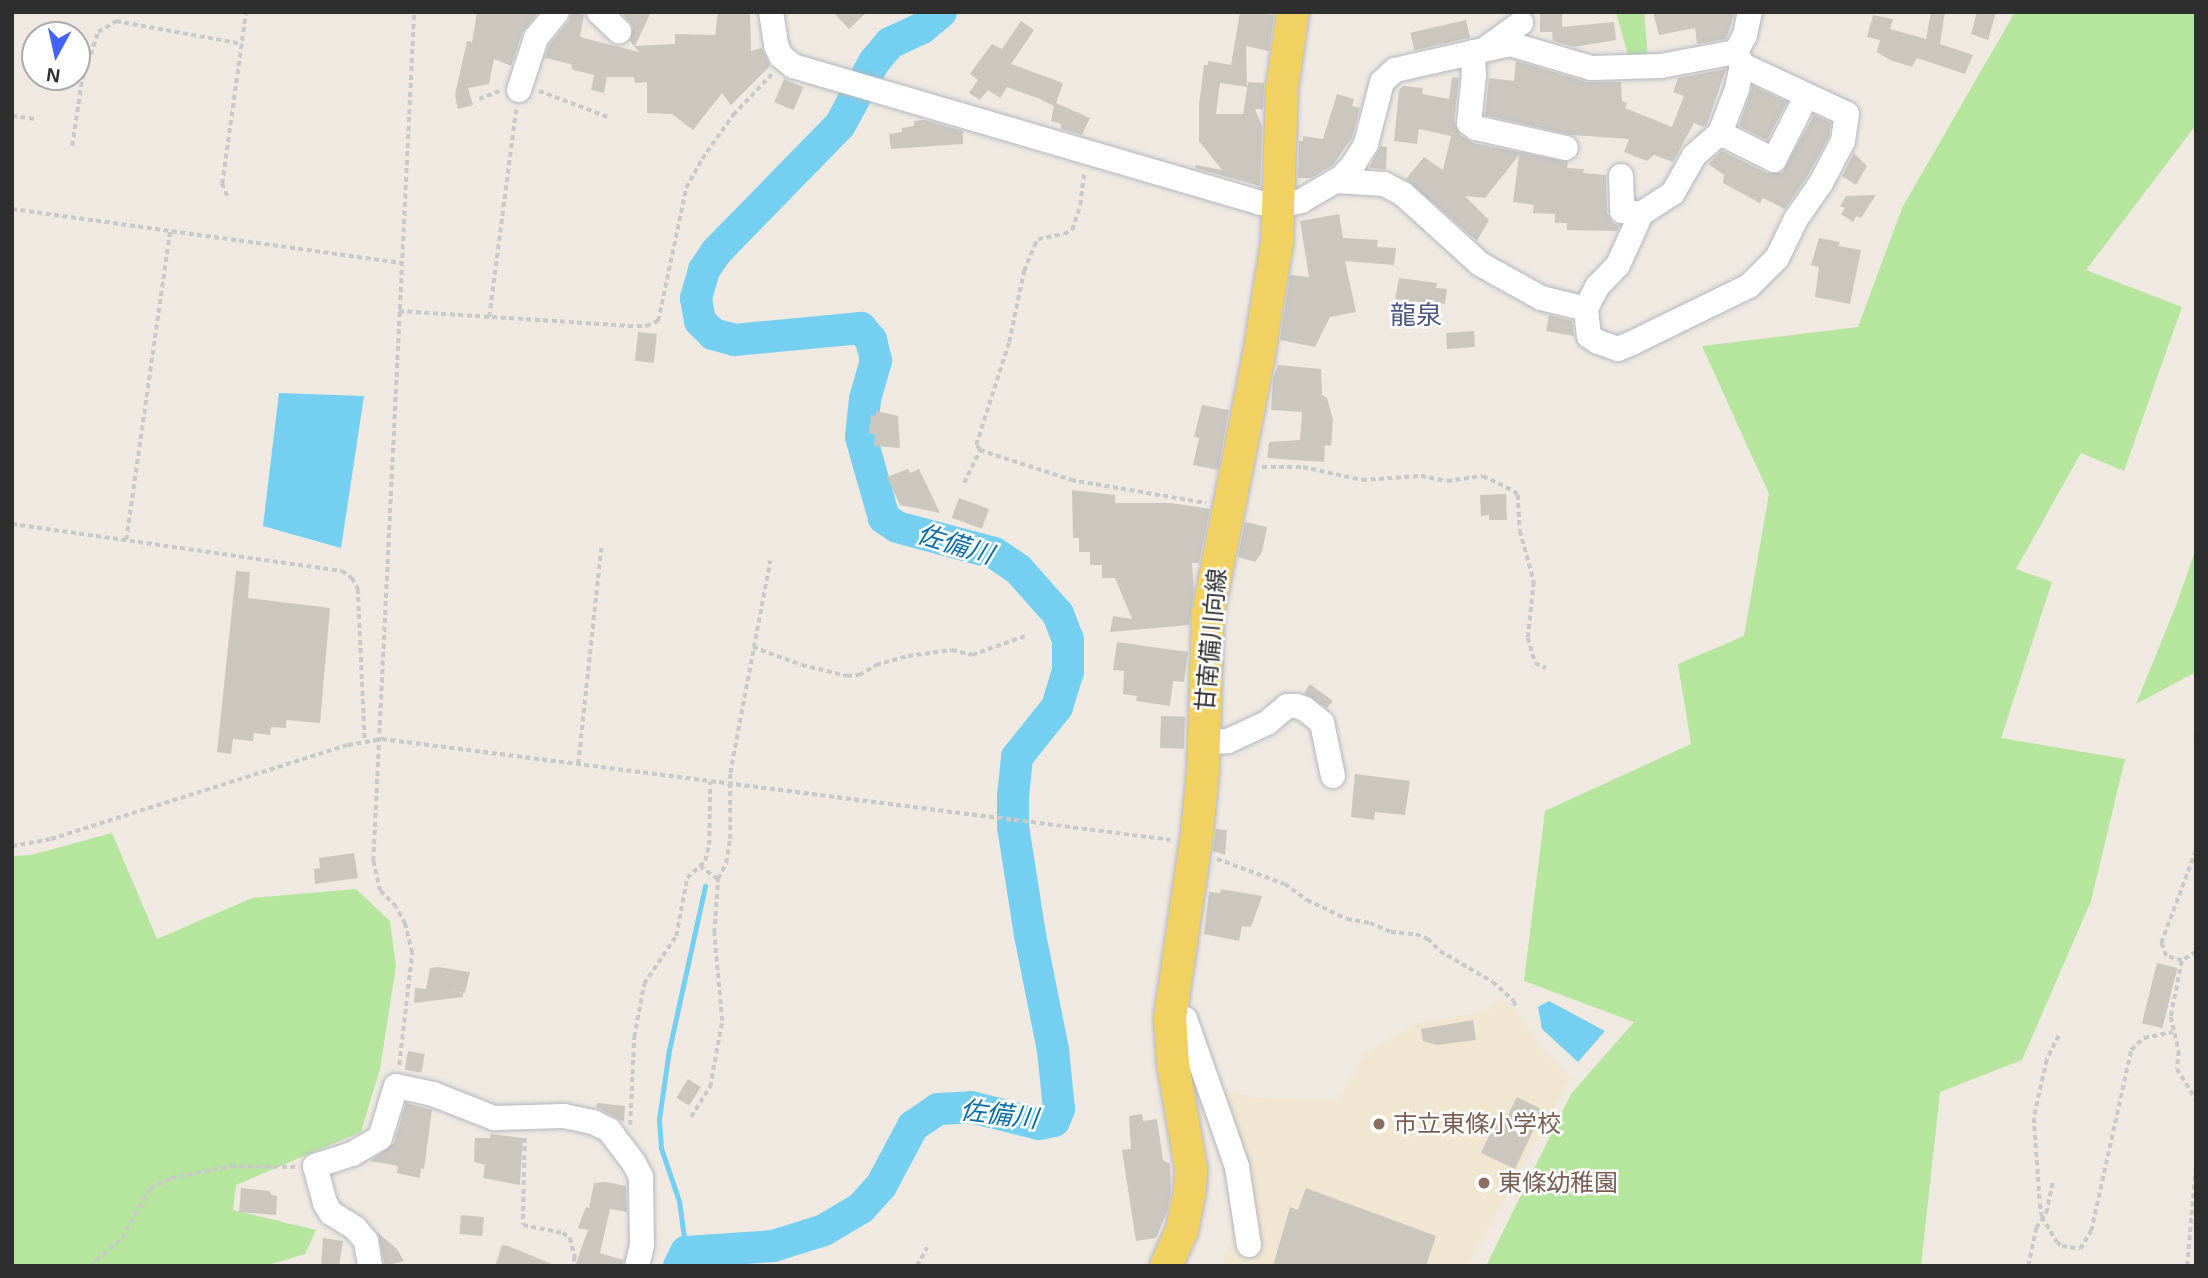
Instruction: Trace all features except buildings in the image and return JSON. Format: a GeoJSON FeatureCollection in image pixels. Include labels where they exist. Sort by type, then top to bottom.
{"type":"FeatureCollection","features":[{"type":"Feature","properties":{"kind":"main road","name":"甘南備川向線"},"geometry":{"type":"LineString","coordinates":[[1166,1266],[1182,1230],[1191,1168],[1173,1064],[1170,1018],[1195,850],[1204,742],[1208,613],[1270,290],[1280,206],[1282,88],[1293,12]]}},
{"type":"Feature","properties":{"kind":"street"},"geometry":{"type":"LineString","coordinates":[[519,90],[536,38],[557,12]]}},
{"type":"Feature","properties":{"kind":"street"},"geometry":{"type":"LineString","coordinates":[[599,12],[619,31]]}},
{"type":"Feature","properties":{"kind":"street"},"geometry":{"type":"LineString","coordinates":[[756,12],[764,36],[793,66],[1260,203],[1280,206],[1301,201],[1336,181],[1361,154],[1379,91],[1388,74],[1404,67],[1510,44],[1578,65],[1616,69],[1739,58],[1806,97],[1814,97],[1847,114],[1843,141],[1821,183],[1796,219],[1777,258],[1766,271],[1749,286],[1726,299],[1618,349],[1589,336],[1586,309],[1597,287],[1622,257],[1641,214],[1673,193],[1695,156],[1720,133],[1737,89],[1739,58],[1750,12]]}},
{"type":"Feature","properties":{"kind":"street"},"geometry":{"type":"LineString","coordinates":[[771,12],[780,50]]}},
{"type":"Feature","properties":{"kind":"street"},"geometry":{"type":"LineString","coordinates":[[1521,23],[1480,50],[1474,75],[1469,123],[1475,128],[1566,148]]}},
{"type":"Feature","properties":{"kind":"street"},"geometry":{"type":"LineString","coordinates":[[1720,133],[1774,160],[1806,97]]}},
{"type":"Feature","properties":{"kind":"street"},"geometry":{"type":"LineString","coordinates":[[1621,176],[1622,211],[1641,214]]}},
{"type":"Feature","properties":{"kind":"street"},"geometry":{"type":"LineString","coordinates":[[1336,181],[1384,184],[1403,194],[1480,264],[1541,298],[1586,309]]}},
{"type":"Feature","properties":{"kind":"street"},"geometry":{"type":"LineString","coordinates":[[1204,742],[1227,741],[1266,723],[1286,706],[1296,706],[1305,709],[1322,723],[1333,776]]}},
{"type":"Feature","properties":{"kind":"street"},"geometry":{"type":"LineString","coordinates":[[1170,1018],[1185,1019],[1226,1132],[1237,1167],[1249,1245]]}},
{"type":"Feature","properties":{"kind":"street"},"geometry":{"type":"LineString","coordinates":[[370,1266],[366,1241],[355,1228],[331,1213],[325,1203],[315,1166],[352,1154],[380,1138],[396,1086],[433,1094],[494,1118],[564,1116],[593,1122],[609,1130],[635,1163],[641,1177],[642,1245],[637,1266]]}},
{"type":"Feature","properties":{"kind":"path"},"geometry":{"type":"LineString","coordinates":[[227,196],[222,184],[246,12]]}},
{"type":"Feature","properties":{"kind":"path"},"geometry":{"type":"LineString","coordinates":[[396,1086],[412,953],[405,924],[396,907],[380,891],[375,878],[414,12]]}},
{"type":"Feature","properties":{"kind":"path"},"geometry":{"type":"LineString","coordinates":[[72,146],[82,79],[98,32],[116,21],[242,44]]}},
{"type":"Feature","properties":{"kind":"path"},"geometry":{"type":"LineString","coordinates":[[399,311],[646,326],[658,321],[686,188],[702,159],[780,50]]}},
{"type":"Feature","properties":{"kind":"path"},"geometry":{"type":"LineString","coordinates":[[489,317],[519,90],[554,95],[608,117]]}},
{"type":"Feature","properties":{"kind":"path"},"geometry":{"type":"LineString","coordinates":[[12,116],[35,119]]}},
{"type":"Feature","properties":{"kind":"path"},"geometry":{"type":"LineString","coordinates":[[1090,154],[1079,212],[1072,230],[1038,239],[1024,271],[1009,342],[976,445],[980,450],[1070,480],[1228,507]]}},
{"type":"Feature","properties":{"kind":"path"},"geometry":{"type":"LineString","coordinates":[[12,209],[401,263]]}},
{"type":"Feature","properties":{"kind":"path"},"geometry":{"type":"LineString","coordinates":[[126,540],[170,231]]}},
{"type":"Feature","properties":{"kind":"path"},"geometry":{"type":"LineString","coordinates":[[964,483],[980,450]]}},
{"type":"Feature","properties":{"kind":"path"},"geometry":{"type":"LineString","coordinates":[[1237,463],[1265,468],[1303,467],[1362,480],[1421,476],[1447,481],[1483,476],[1514,491],[1518,495],[1520,531],[1534,582],[1528,623],[1530,648],[1535,663],[1546,668]]}},
{"type":"Feature","properties":{"kind":"path"},"geometry":{"type":"LineString","coordinates":[[12,524],[342,571],[352,579],[358,589],[365,742]]}},
{"type":"Feature","properties":{"kind":"path"},"geometry":{"type":"LineString","coordinates":[[578,764],[601,548]]}},
{"type":"Feature","properties":{"kind":"path"},"geometry":{"type":"LineString","coordinates":[[691,1117],[710,1087],[723,1011],[716,984],[714,947],[718,879],[726,863],[730,839],[730,773],[770,561]]}},
{"type":"Feature","properties":{"kind":"path"},"geometry":{"type":"LineString","coordinates":[[752,647],[802,665],[847,676],[859,675],[876,665],[908,656],[952,650],[972,654],[1028,635]]}},
{"type":"Feature","properties":{"kind":"path"},"geometry":{"type":"LineString","coordinates":[[2196,732],[2196,752]]}},
{"type":"Feature","properties":{"kind":"path"},"geometry":{"type":"LineString","coordinates":[[12,846],[51,839],[235,779],[380,740],[1070,827],[1195,850],[1284,884],[1307,900],[1347,919],[1428,939],[1440,951],[1493,982],[1514,1001],[1516,1009]]}},
{"type":"Feature","properties":{"kind":"path"},"geometry":{"type":"LineString","coordinates":[[621,1145],[630,1128],[634,1037],[644,984],[676,936],[687,878],[705,861],[709,845],[710,782]]}},
{"type":"Feature","properties":{"kind":"path"},"geometry":{"type":"LineString","coordinates":[[2182,961],[2166,956],[2161,943],[2196,850]]}},
{"type":"Feature","properties":{"kind":"path"},"geometry":{"type":"LineString","coordinates":[[700,866],[718,879]]}},
{"type":"Feature","properties":{"kind":"path"},"geometry":{"type":"LineString","coordinates":[[2196,952],[2182,961],[2171,1017],[2172,1032],[2179,1051],[2176,1069],[2196,1100]]}},
{"type":"Feature","properties":{"kind":"path"},"geometry":{"type":"LineString","coordinates":[[2059,1036],[2048,1060],[2034,1118],[2042,1217],[2062,1246],[2080,1249],[2085,1245],[2091,1231],[2131,1050],[2144,1038],[2172,1032]]}},
{"type":"Feature","properties":{"kind":"path"},"geometry":{"type":"LineString","coordinates":[[516,1119],[524,1131],[526,1145],[523,1225],[570,1238],[575,1257],[573,1266]]}},
{"type":"Feature","properties":{"kind":"path"},"geometry":{"type":"LineString","coordinates":[[2187,1266],[2196,1161]]}},
{"type":"Feature","properties":{"kind":"path"},"geometry":{"type":"LineString","coordinates":[[90,1266],[122,1238],[150,1188],[170,1178],[231,1166],[315,1166]]}},
{"type":"Feature","properties":{"kind":"path"},"geometry":{"type":"LineString","coordinates":[[2028,1266],[2036,1228],[2053,1181]]}},
{"type":"Feature","properties":{"kind":"path"},"geometry":{"type":"LineString","coordinates":[[917,1266],[927,1247]]}},
{"type":"Feature","properties":{"kind":"shaded area","name":"市立東條小学校"},"geometry":{"type":"Polygon","coordinates":[[[1502,997],[1520,1015],[1541,1047],[1571,1077],[1468,1266],[1221,1266],[1233,1234],[1221,1149],[1203,1087],[1259,1098],[1338,1100],[1366,1052],[1416,1024],[1487,1011],[1502,997]]]}},
{"type":"Feature","properties":{"kind":"green space"},"geometry":{"type":"Polygon","coordinates":[[[1616,12],[1644,12],[1648,57],[1628,55],[1616,12]]]}},
{"type":"Feature","properties":{"kind":"green space"},"geometry":{"type":"Polygon","coordinates":[[[2015,12],[2196,12],[2196,125],[2086,270],[2182,307],[2124,471],[2081,453],[2016,569],[2052,582],[2001,738],[2125,759],[2091,901],[2022,1060],[1940,1092],[1921,1266],[1486,1266],[1571,1094],[1634,1022],[1524,981],[1545,811],[1691,744],[1678,664],[1744,636],[1769,494],[1702,346],[1858,327],[1902,208],[2015,12]]]}},
{"type":"Feature","properties":{"kind":"green space"},"geometry":{"type":"Polygon","coordinates":[[[2196,548],[2196,672],[2136,704],[2177,603],[2196,548]]]}},
{"type":"Feature","properties":{"kind":"green space"},"geometry":{"type":"Polygon","coordinates":[[[112,833],[157,939],[252,898],[356,889],[390,921],[396,966],[380,1069],[361,1132],[236,1185],[233,1210],[316,1230],[305,1254],[265,1266],[12,1266],[12,856],[31,855],[112,833]]]}},
{"type":"Feature","properties":{"kind":"water"},"geometry":{"type":"Polygon","coordinates":[[[279,393],[364,396],[341,548],[263,526],[279,393]]]}},
{"type":"Feature","properties":{"kind":"water"},"geometry":{"type":"Polygon","coordinates":[[[1549,1001],[1605,1031],[1578,1062],[1542,1029],[1538,1007],[1549,1001]]]}},
{"type":"Feature","properties":{"kind":"waterway","name":"佐備川"},"geometry":{"type":"LineString","coordinates":[[679,1266],[686,1252],[773,1246],[824,1230],[861,1208],[881,1186],[913,1126],[938,1109],[971,1107],[1039,1124],[1054,1121],[1059,1109],[1053,1050],[1030,935],[1013,827],[1017,757],[1057,707],[1068,672],[1068,640],[1058,614],[1018,569],[994,553],[897,527],[884,518],[861,437],[865,399],[876,361],[871,340],[861,328],[735,340],[713,334],[700,321],[696,298],[704,270],[716,252],[840,125],[874,62],[890,43],[922,28],[941,12]]}},
{"type":"Feature","properties":{"kind":"waterway"},"geometry":{"type":"LineString","coordinates":[[686,1252],[679,1201],[661,1148],[659,1119],[669,1050],[705,886]]}},
{"type":"Feature","properties":{"kind":"place","name":"市立東條小学校"},"geometry":{"type":"Point","coordinates":[1379,1124]}},
{"type":"Feature","properties":{"kind":"place","name":"東條幼稚園"},"geometry":{"type":"Point","coordinates":[1484,1183]}},
{"type":"Feature","properties":{"kind":"district","name":"龍泉"},"geometry":{"type":"Point","coordinates":[1416,316]}}]}
